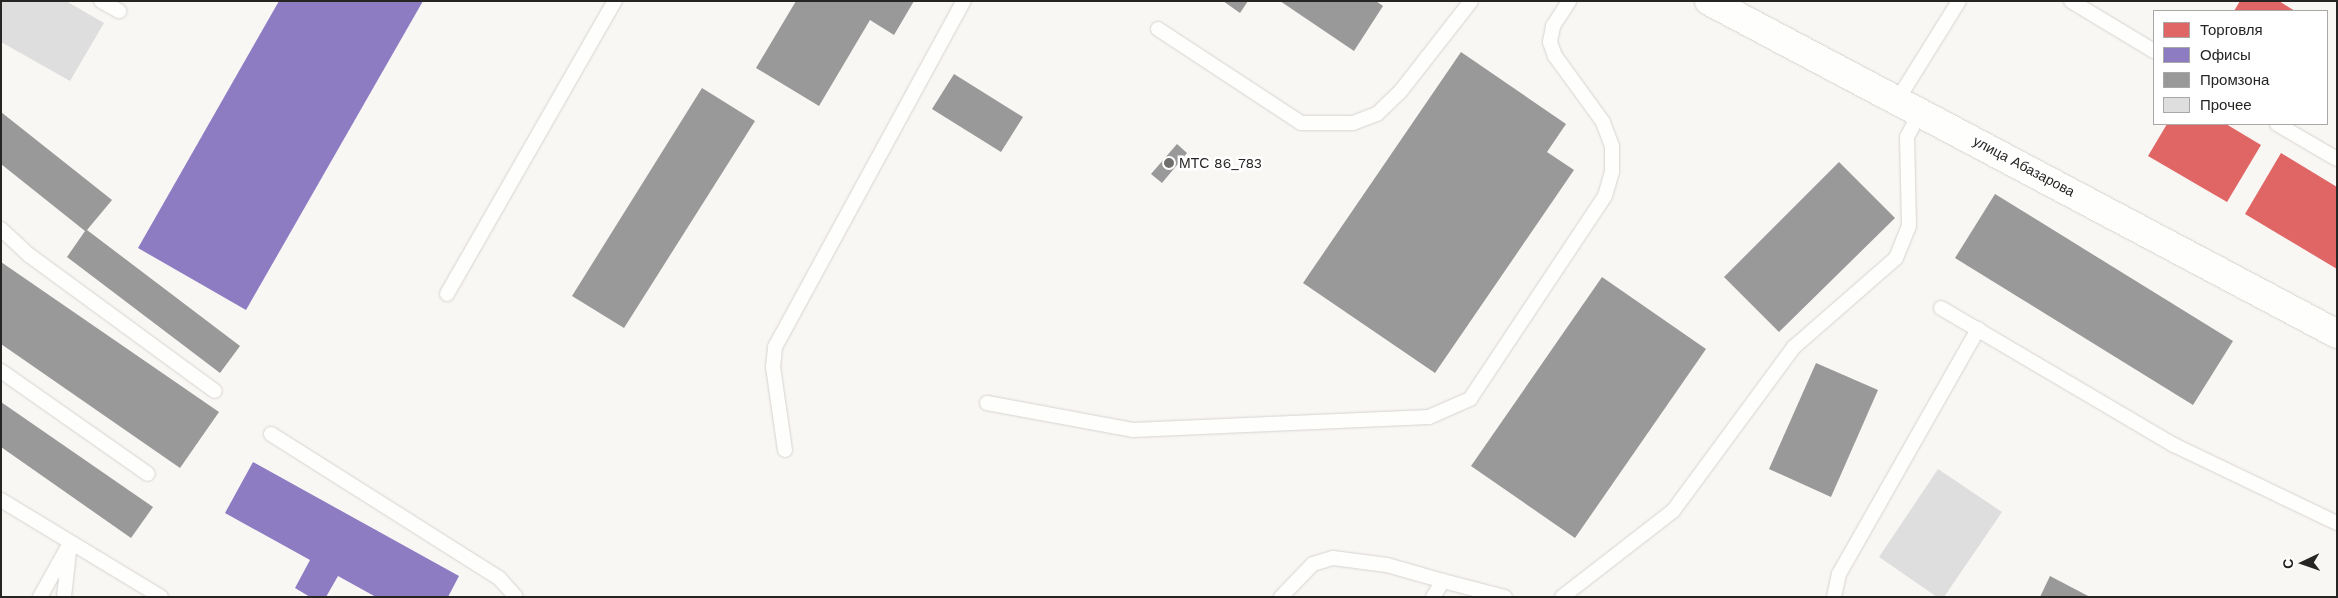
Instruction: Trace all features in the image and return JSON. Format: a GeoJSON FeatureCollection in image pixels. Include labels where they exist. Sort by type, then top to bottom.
{"type":"FeatureCollection","features":[{"type":"Feature","properties":{"kind":"street","name":"улица Абазарова"},"geometry":{"type":"LineString","coordinates":[[1709,1],[1910,105],[2337,334]]}},
{"type":"Feature","properties":{"kind":"lane"},"geometry":{"type":"LineString","coordinates":[[100,1],[120,11]]}},
{"type":"Feature","properties":{"kind":"lane"},"geometry":{"type":"LineString","coordinates":[[447,294],[615,1]]}},
{"type":"Feature","properties":{"kind":"lane"},"geometry":{"type":"LineString","coordinates":[[785,450],[773,367],[775,347],[964,1]]}},
{"type":"Feature","properties":{"kind":"lane"},"geometry":{"type":"LineString","coordinates":[[1158,29],[1301,123],[1353,123],[1377,114],[1400,92],[1471,1]]}},
{"type":"Feature","properties":{"kind":"lane"},"geometry":{"type":"LineString","coordinates":[[987,404],[1133,430],[1429,417],[1470,399],[1605,196],[1612,172],[1612,146],[1602,122],[1555,56],[1550,42],[1553,26],[1569,1]]}},
{"type":"Feature","properties":{"kind":"lane"},"geometry":{"type":"LineString","coordinates":[[1562,597],[1673,511],[1794,347],[1896,258],[1908,225],[1907,137],[1910,105],[1960,1]]}},
{"type":"Feature","properties":{"kind":"lane"},"geometry":{"type":"LineString","coordinates":[[2071,1],[2153,50]]}},
{"type":"Feature","properties":{"kind":"lane"},"geometry":{"type":"LineString","coordinates":[[2279,125],[2337,159]]}},
{"type":"Feature","properties":{"kind":"lane"},"geometry":{"type":"LineString","coordinates":[[1,229],[29,255],[215,391]]}},
{"type":"Feature","properties":{"kind":"lane"},"geometry":{"type":"LineString","coordinates":[[1941,308],[2174,445],[2337,523]]}},
{"type":"Feature","properties":{"kind":"lane"},"geometry":{"type":"LineString","coordinates":[[1834,597],[1839,574],[1978,329]]}},
{"type":"Feature","properties":{"kind":"lane"},"geometry":{"type":"LineString","coordinates":[[1,371],[148,474]]}},
{"type":"Feature","properties":{"kind":"lane"},"geometry":{"type":"LineString","coordinates":[[271,434],[499,578],[516,597]]}},
{"type":"Feature","properties":{"kind":"lane"},"geometry":{"type":"LineString","coordinates":[[1,500],[161,597]]}},
{"type":"Feature","properties":{"kind":"lane"},"geometry":{"type":"LineString","coordinates":[[40,597],[70,543]]}},
{"type":"Feature","properties":{"kind":"lane"},"geometry":{"type":"LineString","coordinates":[[64,597],[70,543]]}},
{"type":"Feature","properties":{"kind":"lane"},"geometry":{"type":"LineString","coordinates":[[1281,597],[1313,564],[1333,558],[1387,565],[1505,597]]}},
{"type":"Feature","properties":{"kind":"lane"},"geometry":{"type":"LineString","coordinates":[[1433,597],[1443,581]]}},
{"type":"Feature","properties":{"kind":"building: Торговля"},"geometry":{"type":"Polygon","coordinates":[[[2240,1],[2279,1],[2293,10],[2235,10],[2240,1]]]}},
{"type":"Feature","properties":{"kind":"building: Торговля"},"geometry":{"type":"Polygon","coordinates":[[[2166,125],[2228,125],[2261,145],[2227,202],[2148,156],[2166,125]]]}},
{"type":"Feature","properties":{"kind":"building: Торговля"},"geometry":{"type":"Polygon","coordinates":[[[2281,153],[2337,187],[2337,269],[2245,214],[2281,153]]]}},
{"type":"Feature","properties":{"kind":"building: Офисы"},"geometry":{"type":"Polygon","coordinates":[[[279,1],[423,1],[246,310],[138,248],[279,1]]]}},
{"type":"Feature","properties":{"kind":"building: Офисы"},"geometry":{"type":"Polygon","coordinates":[[[253,462],[459,576],[448,597],[376,597],[338,576],[326,597],[310,597],[295,588],[310,560],[225,513],[253,462]]]}},
{"type":"Feature","properties":{"kind":"building: Промзона"},"geometry":{"type":"Polygon","coordinates":[[[796,1],[914,1],[894,35],[870,20],[819,106],[756,68],[796,1]]]}},
{"type":"Feature","properties":{"kind":"building: Промзона"},"geometry":{"type":"Polygon","coordinates":[[[1223,1],[1248,1],[1240,13],[1223,1]]]}},
{"type":"Feature","properties":{"kind":"building: Промзона"},"geometry":{"type":"Polygon","coordinates":[[[1280,1],[1376,1],[1383,6],[1354,51],[1280,1]]]}},
{"type":"Feature","properties":{"kind":"building: Промзона"},"geometry":{"type":"Polygon","coordinates":[[[1461,52],[1566,124],[1547,152],[1574,170],[1435,373],[1303,283],[1461,52]]]}},
{"type":"Feature","properties":{"kind":"building: Промзона"},"geometry":{"type":"Polygon","coordinates":[[[954,74],[1023,117],[1001,152],[932,109],[954,74]]]}},
{"type":"Feature","properties":{"kind":"building: Промзона"},"geometry":{"type":"Polygon","coordinates":[[[702,88],[755,121],[624,328],[572,296],[702,88]]]}},
{"type":"Feature","properties":{"kind":"building: Промзона"},"geometry":{"type":"Polygon","coordinates":[[[1,112],[112,200],[87,230],[240,346],[220,373],[67,257],[85,231],[1,164],[1,112]]]}},
{"type":"Feature","properties":{"kind":"building: Промзона","name":"МТС 86_783"},"geometry":{"type":"Polygon","coordinates":[[[1177,144],[1187,153],[1162,183],[1151,174],[1177,144]]]}},
{"type":"Feature","properties":{"kind":"building: Промзона"},"geometry":{"type":"Polygon","coordinates":[[[1839,162],[1895,218],[1779,332],[1724,277],[1839,162]]]}},
{"type":"Feature","properties":{"kind":"building: Промзона"},"geometry":{"type":"Polygon","coordinates":[[[1995,194],[2233,341],[2193,405],[1955,258],[1995,194]]]}},
{"type":"Feature","properties":{"kind":"building: Промзона"},"geometry":{"type":"Polygon","coordinates":[[[1,262],[219,412],[180,468],[1,344],[1,262]]]}},
{"type":"Feature","properties":{"kind":"building: Промзона"},"geometry":{"type":"Polygon","coordinates":[[[1602,277],[1706,349],[1575,538],[1471,466],[1602,277]]]}},
{"type":"Feature","properties":{"kind":"building: Промзона"},"geometry":{"type":"Polygon","coordinates":[[[1816,363],[1878,390],[1831,497],[1769,469],[1816,363]]]}},
{"type":"Feature","properties":{"kind":"building: Промзона"},"geometry":{"type":"Polygon","coordinates":[[[1,402],[153,507],[131,538],[1,447],[1,402]]]}},
{"type":"Feature","properties":{"kind":"building: Промзона"},"geometry":{"type":"Polygon","coordinates":[[[2050,576],[2090,597],[2040,597],[2050,576]]]}},
{"type":"Feature","properties":{"kind":"building: Прочее"},"geometry":{"type":"Polygon","coordinates":[[[1,1],[66,1],[104,23],[70,81],[1,42],[1,1]]]}},
{"type":"Feature","properties":{"kind":"building: Прочее"},"geometry":{"type":"Polygon","coordinates":[[[1938,469],[2002,512],[1944,597],[1937,597],[1879,557],[1938,469]]]}},
{"type":"Feature","properties":{"kind":"place","name":"МТС 86_783"},"geometry":{"type":"Point","coordinates":[1169,163]}}]}
